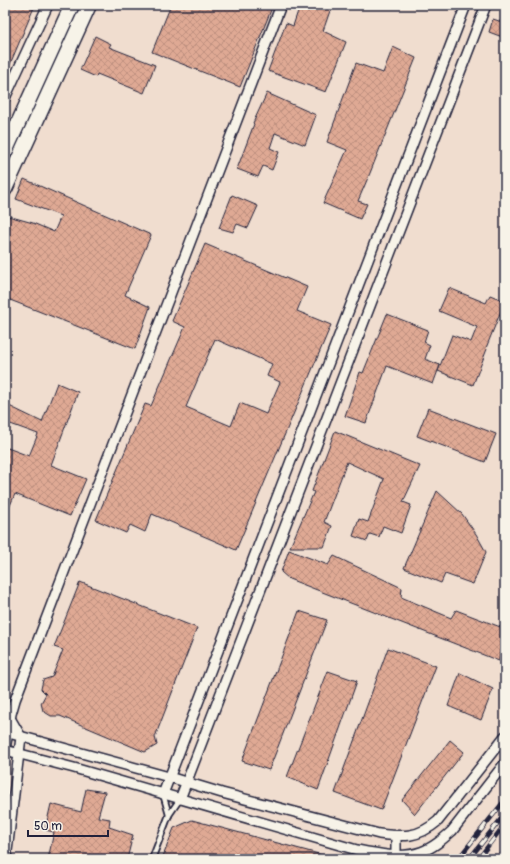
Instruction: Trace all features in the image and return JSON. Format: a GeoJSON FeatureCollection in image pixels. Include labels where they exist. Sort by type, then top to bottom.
{"type":"FeatureCollection","features":[{"type":"Feature","properties":{"kind":"main road"},"geometry":{"type":"LineString","coordinates":[[5,152],[72,5]]}},
{"type":"Feature","properties":{"kind":"main road"},"geometry":{"type":"LineString","coordinates":[[5,189],[89,5]]}},
{"type":"Feature","properties":{"kind":"street"},"geometry":{"type":"LineString","coordinates":[[6,92],[48,5]]}},
{"type":"Feature","properties":{"kind":"street"},"geometry":{"type":"LineString","coordinates":[[282,5],[13,707],[6,733],[5,750],[116,780],[357,850],[396,855],[420,853],[429,849],[444,838],[452,831],[505,763]]}},
{"type":"Feature","properties":{"kind":"street"},"geometry":{"type":"LineString","coordinates":[[163,794],[466,5]]}},
{"type":"Feature","properties":{"kind":"street"},"geometry":{"type":"LineString","coordinates":[[180,799],[486,5]]}},
{"type":"Feature","properties":{"kind":"street"},"geometry":{"type":"LineString","coordinates":[[302,431],[319,438]]}},
{"type":"Feature","properties":{"kind":"street"},"geometry":{"type":"LineString","coordinates":[[6,859],[21,737],[10,718]]}},
{"type":"Feature","properties":{"kind":"street"},"geometry":{"type":"LineString","coordinates":[[6,733],[372,833],[396,836],[419,833],[429,829],[438,821],[505,736]]}},
{"type":"Feature","properties":{"kind":"street"},"geometry":{"type":"LineString","coordinates":[[116,780],[121,764]]}},
{"type":"Feature","properties":{"kind":"street"},"geometry":{"type":"LineString","coordinates":[[396,836],[396,855]]}},
{"type":"Feature","properties":{"kind":"lane"},"geometry":{"type":"LineString","coordinates":[[163,794],[169,815]]}},
{"type":"Feature","properties":{"kind":"lane"},"geometry":{"type":"LineString","coordinates":[[152,859],[169,815],[180,799]]}},
{"type":"Feature","properties":{"kind":"building"},"geometry":{"type":"Polygon","coordinates":[[[5,5],[35,5],[5,76],[5,5]]]}},
{"type":"Feature","properties":{"kind":"building"},"geometry":{"type":"Polygon","coordinates":[[[171,5],[273,5],[240,87],[152,52],[171,5]]]}},
{"type":"Feature","properties":{"kind":"building"},"geometry":{"type":"Polygon","coordinates":[[[300,5],[332,5],[323,31],[346,42],[326,92],[268,71],[286,23],[293,26],[300,5]]]}},
{"type":"Feature","properties":{"kind":"building"},"geometry":{"type":"Polygon","coordinates":[[[493,19],[505,23],[505,38],[489,32],[493,19]]]}},
{"type":"Feature","properties":{"kind":"building"},"geometry":{"type":"Polygon","coordinates":[[[95,36],[111,44],[109,47],[155,65],[144,93],[97,74],[96,77],[80,70],[95,36]]]}},
{"type":"Feature","properties":{"kind":"building"},"geometry":{"type":"Polygon","coordinates":[[[393,47],[416,58],[358,201],[367,204],[360,219],[323,203],[347,150],[327,142],[356,63],[383,73],[393,47]]]}},
{"type":"Feature","properties":{"kind":"building"},"geometry":{"type":"Polygon","coordinates":[[[267,93],[316,115],[305,145],[275,133],[270,148],[279,152],[272,170],[263,166],[258,177],[237,169],[254,124],[253,123],[267,93]]]}},
{"type":"Feature","properties":{"kind":"building"},"geometry":{"type":"Polygon","coordinates":[[[24,179],[151,235],[125,295],[150,307],[135,349],[5,298],[5,222],[8,216],[33,223],[54,232],[61,216],[16,199],[24,179]]]}},
{"type":"Feature","properties":{"kind":"building"},"geometry":{"type":"Polygon","coordinates":[[[232,195],[258,206],[248,228],[237,224],[233,232],[219,228],[232,195]]]}},
{"type":"Feature","properties":{"kind":"building"},"geometry":{"type":"Polygon","coordinates":[[[205,244],[307,287],[297,311],[331,325],[236,550],[152,514],[145,532],[130,525],[126,533],[96,520],[145,404],[151,406],[185,327],[172,321],[205,244]],[[215,339],[186,407],[231,426],[240,403],[266,414],[280,382],[267,376],[272,364],[215,339]]]}},
{"type":"Feature","properties":{"kind":"building"},"geometry":{"type":"Polygon","coordinates":[[[449,288],[486,303],[490,295],[505,301],[473,385],[438,371],[452,335],[471,342],[477,327],[439,311],[449,288]]]}},
{"type":"Feature","properties":{"kind":"building"},"geometry":{"type":"Polygon","coordinates":[[[387,314],[428,330],[424,342],[430,345],[425,359],[440,365],[433,384],[387,366],[366,423],[345,416],[360,372],[363,373],[387,314]]]}},
{"type":"Feature","properties":{"kind":"building"},"geometry":{"type":"Polygon","coordinates":[[[57,383],[78,392],[51,465],[86,479],[70,516],[15,494],[5,517],[5,447],[29,456],[38,434],[5,422],[5,404],[42,422],[57,383]]]}},
{"type":"Feature","properties":{"kind":"building"},"geometry":{"type":"Polygon","coordinates":[[[428,408],[496,434],[485,462],[417,436],[428,408]]]}},
{"type":"Feature","properties":{"kind":"building"},"geometry":{"type":"Polygon","coordinates":[[[335,431],[420,466],[403,502],[411,505],[401,533],[383,526],[379,537],[370,534],[367,541],[353,536],[359,519],[368,522],[384,479],[347,462],[324,522],[332,526],[324,547],[290,547],[314,492],[312,491],[335,431]]]}},
{"type":"Feature","properties":{"kind":"building"},"geometry":{"type":"Polygon","coordinates":[[[437,491],[462,514],[486,552],[473,584],[445,574],[441,583],[404,568],[437,491]]]}},
{"type":"Feature","properties":{"kind":"building"},"geometry":{"type":"Polygon","coordinates":[[[289,550],[328,565],[334,556],[402,588],[401,597],[451,618],[456,610],[503,628],[499,661],[289,579],[281,572],[289,550]]]}},
{"type":"Feature","properties":{"kind":"building"},"geometry":{"type":"Polygon","coordinates":[[[80,582],[197,628],[155,737],[157,745],[145,752],[60,716],[51,716],[43,711],[41,703],[46,694],[41,689],[43,680],[52,677],[63,650],[54,647],[80,582]]]}},
{"type":"Feature","properties":{"kind":"building"},"geometry":{"type":"Polygon","coordinates":[[[299,611],[327,620],[269,770],[242,761],[299,611]]]}},
{"type":"Feature","properties":{"kind":"building"},"geometry":{"type":"Polygon","coordinates":[[[388,648],[436,666],[381,810],[335,793],[388,648]]]}},
{"type":"Feature","properties":{"kind":"building"},"geometry":{"type":"Polygon","coordinates":[[[328,671],[357,681],[318,790],[287,777],[328,671]]]}},
{"type":"Feature","properties":{"kind":"building"},"geometry":{"type":"Polygon","coordinates":[[[460,673],[493,689],[481,720],[448,706],[460,673]]]}},
{"type":"Feature","properties":{"kind":"building"},"geometry":{"type":"Polygon","coordinates":[[[450,740],[464,752],[415,814],[402,800],[450,740]]]}},
{"type":"Feature","properties":{"kind":"building"},"geometry":{"type":"Polygon","coordinates":[[[86,789],[105,792],[98,817],[110,819],[109,827],[133,835],[127,859],[95,855],[94,859],[48,859],[54,832],[45,830],[51,804],[81,812],[86,789]]]}},
{"type":"Feature","properties":{"kind":"building"},"geometry":{"type":"Polygon","coordinates":[[[192,820],[326,856],[326,859],[162,859],[174,828],[192,820]]]}},
{"type":"Feature","properties":{"kind":"railway"},"geometry":{"type":"LineString","coordinates":[[458,859],[505,800]]}},
{"type":"Feature","properties":{"kind":"railway"},"geometry":{"type":"LineString","coordinates":[[469,859],[505,814]]}},
{"type":"Feature","properties":{"kind":"railway"},"geometry":{"type":"LineString","coordinates":[[478,859],[505,824]]}}]}
